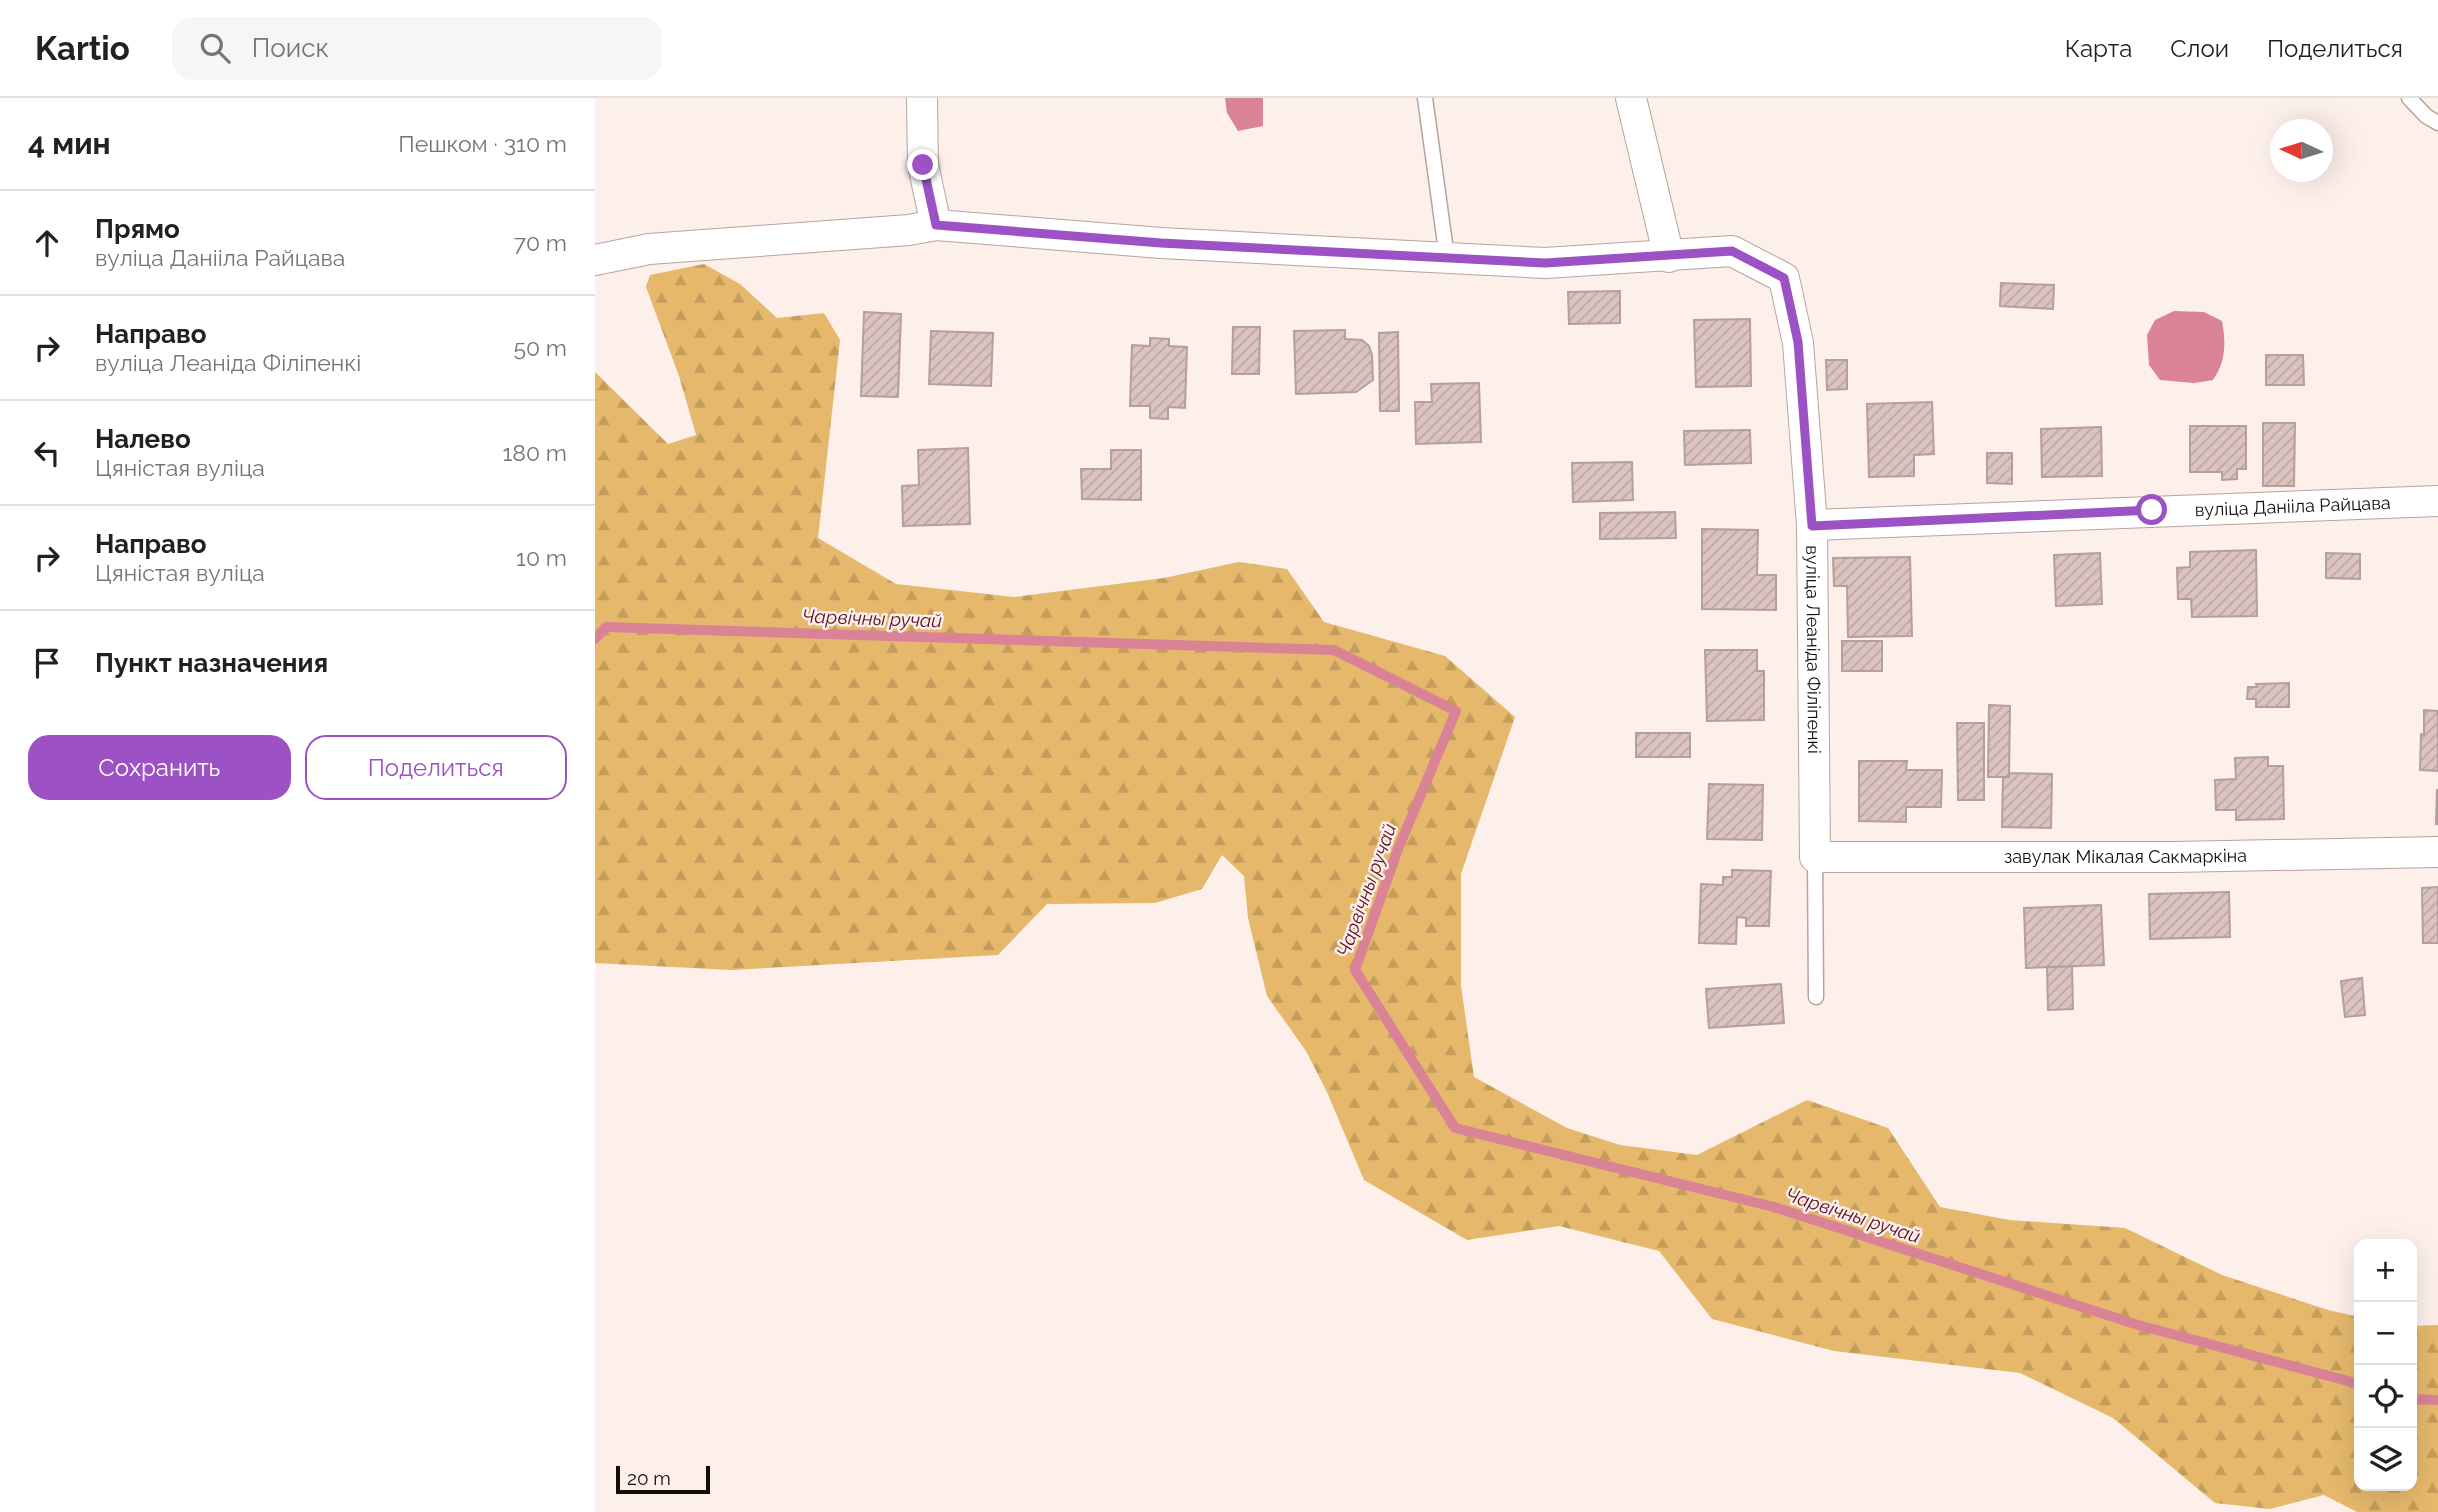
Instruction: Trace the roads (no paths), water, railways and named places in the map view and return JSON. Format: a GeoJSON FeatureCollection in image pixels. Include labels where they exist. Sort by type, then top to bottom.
{"type":"FeatureCollection","features":[{"type":"Feature","properties":{"kind":"street"},"geometry":{"type":"LineString","coordinates":[[922,98],[923,165],[936,225]]}},
{"type":"Feature","properties":{"kind":"street"},"geometry":{"type":"LineString","coordinates":[[595,260],[649,248],[909,230],[936,225],[1161,243],[1545,263],[1669,257],[1630,98]]}},
{"type":"Feature","properties":{"kind":"street","name":"вуліца Леаніда Філіпенкі"},"geometry":{"type":"LineString","coordinates":[[1669,257],[1732,251],[1784,278],[1798,342],[1812,526],[1815,857]]}},
{"type":"Feature","properties":{"kind":"street","name":"вуліца Данііла Райцава"},"geometry":{"type":"LineString","coordinates":[[1812,526],[2438,501]]}},
{"type":"Feature","properties":{"kind":"street","name":"завулак Мікалая Сакмаркіна"},"geometry":{"type":"LineString","coordinates":[[1815,857],[2174,857],[2438,852]]}},
{"type":"Feature","properties":{"kind":"lane"},"geometry":{"type":"LineString","coordinates":[[1425,98],[1447,258]]}},
{"type":"Feature","properties":{"kind":"lane"},"geometry":{"type":"LineString","coordinates":[[2409,98],[2426,116],[2438,123]]}},
{"type":"Feature","properties":{"kind":"lane"},"geometry":{"type":"LineString","coordinates":[[1815,857],[1816,997]]}},
{"type":"Feature","properties":{"kind":"waterway","name":"Чарвічны ручай"},"geometry":{"type":"LineString","coordinates":[[595,639],[606,627],[1334,650],[1456,711],[1398,849],[1355,970],[1455,1128],[1774,1207],[2138,1325],[2354,1383]]}},
{"type":"Feature","properties":{"kind":"waterway","name":"Чарвічны ручай"},"geometry":{"type":"LineString","coordinates":[[2417,1399],[2438,1400]]}}]}
